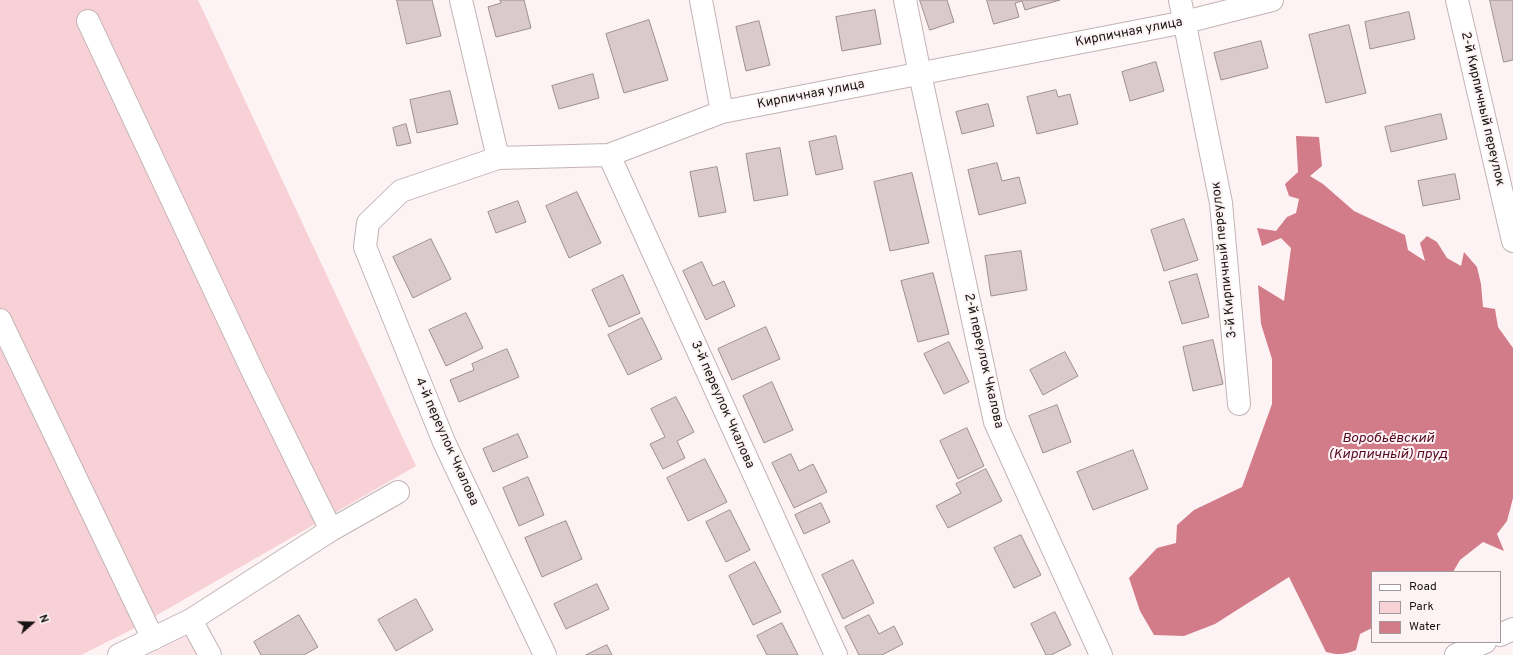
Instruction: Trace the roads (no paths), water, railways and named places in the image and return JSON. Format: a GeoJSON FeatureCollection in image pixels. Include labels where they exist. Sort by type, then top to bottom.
{"type":"FeatureCollection","features":[{"type":"Feature","properties":{"kind":"street"},"geometry":{"type":"LineString","coordinates":[[461,0],[498,158]]}},
{"type":"Feature","properties":{"kind":"street"},"geometry":{"type":"LineString","coordinates":[[701,0],[722,112]]}},
{"type":"Feature","properties":{"kind":"street","name":"2-й переулок Чкалова"},"geometry":{"type":"LineString","coordinates":[[905,0],[995,422],[1101,655]]}},
{"type":"Feature","properties":{"kind":"street","name":"3-й Кирпичный переулок"},"geometry":{"type":"LineString","coordinates":[[1180,0],[1222,203],[1239,404]]}},
{"type":"Feature","properties":{"kind":"street","name":"Кирпичная улица"},"geometry":{"type":"LineString","coordinates":[[368,223],[401,191],[498,158],[609,155],[722,112],[1185,22],[1272,0]]}},
{"type":"Feature","properties":{"kind":"street","name":"2-й Кирпичный переулок"},"geometry":{"type":"LineString","coordinates":[[1457,0],[1513,241]]}},
{"type":"Feature","properties":{"kind":"street"},"geometry":{"type":"LineString","coordinates":[[88,21],[250,365],[330,530]]}},
{"type":"Feature","properties":{"kind":"street","name":"3-й переулок Чкалова"},"geometry":{"type":"LineString","coordinates":[[609,155],[836,655]]}},
{"type":"Feature","properties":{"kind":"street","name":"4-й переулок Чкалова"},"geometry":{"type":"LineString","coordinates":[[368,223],[365,247],[438,427],[545,655]]}},
{"type":"Feature","properties":{"kind":"street"},"geometry":{"type":"LineString","coordinates":[[0,320],[153,639]]}},
{"type":"Feature","properties":{"kind":"street"},"geometry":{"type":"LineString","coordinates":[[120,655],[191,620],[330,530],[398,492]]}},
{"type":"Feature","properties":{"kind":"street"},"geometry":{"type":"LineString","coordinates":[[191,620],[210,655]]}},
{"type":"Feature","properties":{"kind":"street"},"geometry":{"type":"LineString","coordinates":[[1501,635],[1513,629]]}},
{"type":"Feature","properties":{"kind":"street"},"geometry":{"type":"LineString","coordinates":[[1456,655],[1483,643]]}},
{"type":"Feature","properties":{"kind":"water","name":"Воробьёвский (Кирпичный) пруд"},"geometry":{"type":"Polygon","coordinates":[[[1296,136],[1319,137],[1322,166],[1310,176],[1323,184],[1354,211],[1405,235],[1408,250],[1425,261],[1420,243],[1427,236],[1437,242],[1447,258],[1461,266],[1464,252],[1477,267],[1481,284],[1483,307],[1495,309],[1498,327],[1513,348],[1513,498],[1507,521],[1497,534],[1504,551],[1483,542],[1460,560],[1454,571],[1371,571],[1371,628],[1360,634],[1356,650],[1348,653],[1334,654],[1326,652],[1289,577],[1215,624],[1184,636],[1154,635],[1140,611],[1129,578],[1157,548],[1176,543],[1177,525],[1194,510],[1242,487],[1272,404],[1272,359],[1261,324],[1258,285],[1284,301],[1291,248],[1281,238],[1262,246],[1257,228],[1276,231],[1287,217],[1296,213],[1299,199],[1289,196],[1285,184],[1298,172],[1296,136]]]}}]}
